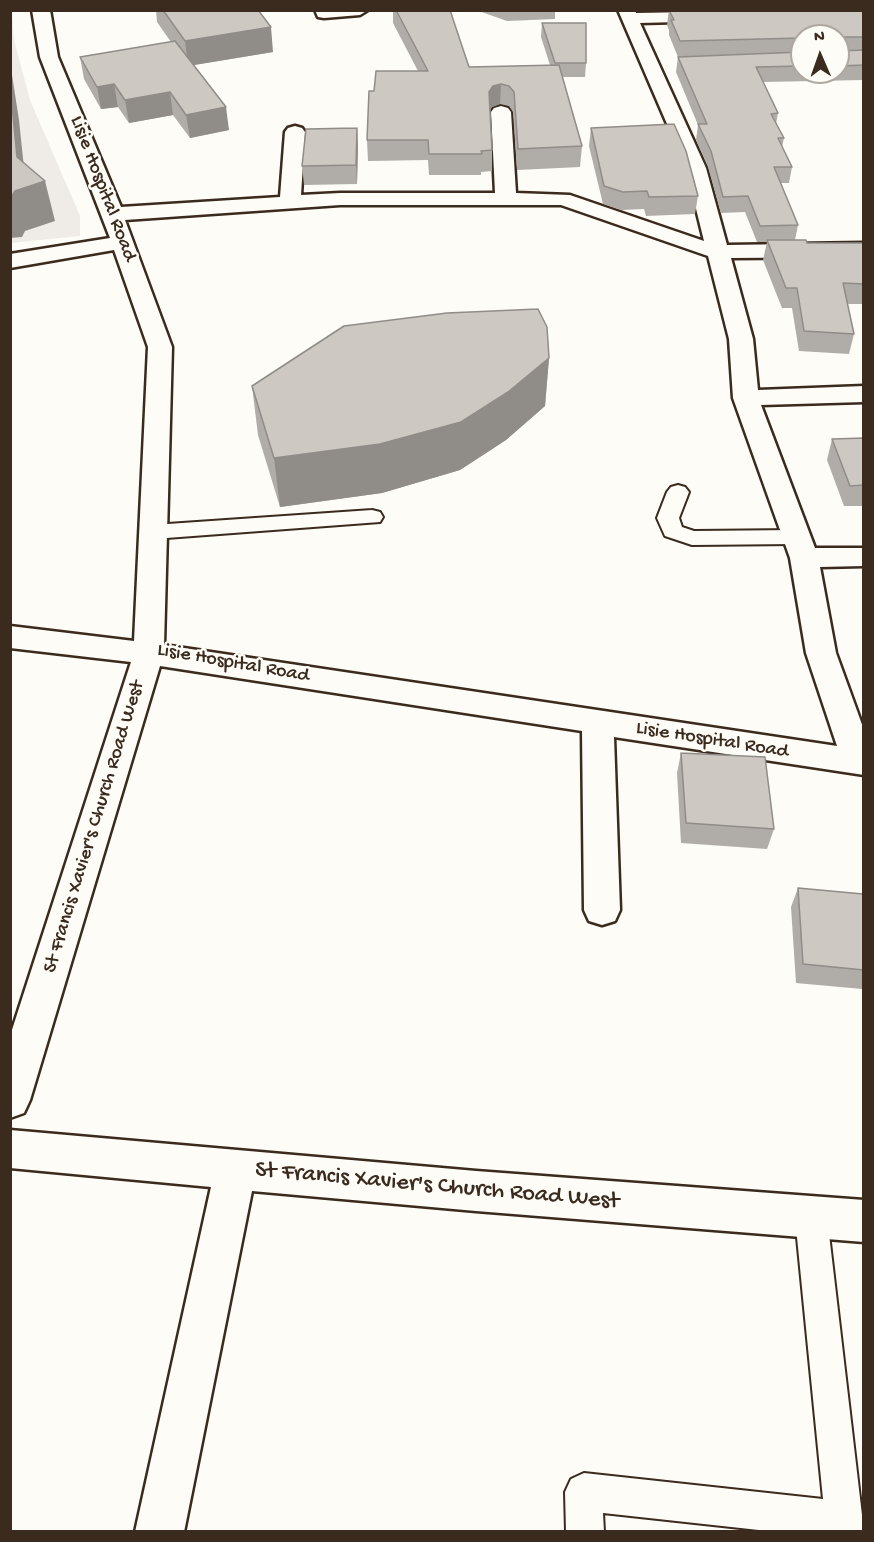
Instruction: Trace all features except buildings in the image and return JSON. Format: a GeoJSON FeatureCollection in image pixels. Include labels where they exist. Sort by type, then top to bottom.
{"type":"FeatureCollection","features":[{"type":"Feature","properties":{"kind":"street","name":"Lisie Hospital Road"},"geometry":{"type":"LineString","coordinates":[[41,10],[49,57],[113,214],[160,347],[149,653],[861,763]]}},
{"type":"Feature","properties":{"kind":"street"},"geometry":{"type":"LineString","coordinates":[[323,10],[324,13],[360,10]]}},
{"type":"Feature","properties":{"kind":"street"},"geometry":{"type":"LineString","coordinates":[[798,10],[795,14],[628,14],[696,168],[741,339],[747,398],[800,547],[820,653],[861,763]]}},
{"type":"Feature","properties":{"kind":"street"},"geometry":{"type":"LineString","coordinates":[[649,65],[673,64]]}},
{"type":"Feature","properties":{"kind":"street"},"geometry":{"type":"LineString","coordinates":[[501,112],[506,198]]}},
{"type":"Feature","properties":{"kind":"street"},"geometry":{"type":"LineString","coordinates":[[290,202],[295,132]]}},
{"type":"Feature","properties":{"kind":"street"},"geometry":{"type":"LineString","coordinates":[[113,214],[340,199],[563,199],[662,235],[717,252],[864,250]]}},
{"type":"Feature","properties":{"kind":"street"},"geometry":{"type":"LineString","coordinates":[[10,261],[123,242]]}},
{"type":"Feature","properties":{"kind":"street"},"geometry":{"type":"LineString","coordinates":[[747,398],[864,394]]}},
{"type":"Feature","properties":{"kind":"street"},"geometry":{"type":"LineString","coordinates":[[800,547],[864,557]]}},
{"type":"Feature","properties":{"kind":"street","name":"St Francis Xavier's Church Road West"},"geometry":{"type":"LineString","coordinates":[[10,637],[149,653],[10,1100]]}},
{"type":"Feature","properties":{"kind":"street"},"geometry":{"type":"LineString","coordinates":[[598,723],[602,910]]}},
{"type":"Feature","properties":{"kind":"street","name":"St Francis Xavier's Church Road West"},"geometry":{"type":"LineString","coordinates":[[10,1149],[864,1221]]}},
{"type":"Feature","properties":{"kind":"street"},"geometry":{"type":"LineString","coordinates":[[159,1532],[236,1169]]}},
{"type":"Feature","properties":{"kind":"lane"},"geometry":{"type":"LineString","coordinates":[[678,492],[668,518],[674,531],[692,538],[800,547]]}},
{"type":"Feature","properties":{"kind":"lane"},"geometry":{"type":"LineString","coordinates":[[153,532],[372,517]]}},
{"type":"Feature","properties":{"kind":"lane"},"geometry":{"type":"LineString","coordinates":[[585,1532],[584,1492],[844,1526],[811,1217]]}},
{"type":"Feature","properties":{"kind":"shaded area"},"geometry":{"type":"Polygon","coordinates":[[[12,10],[14,40],[30,100],[80,216],[80,236],[11,243],[12,10]]]}}]}
